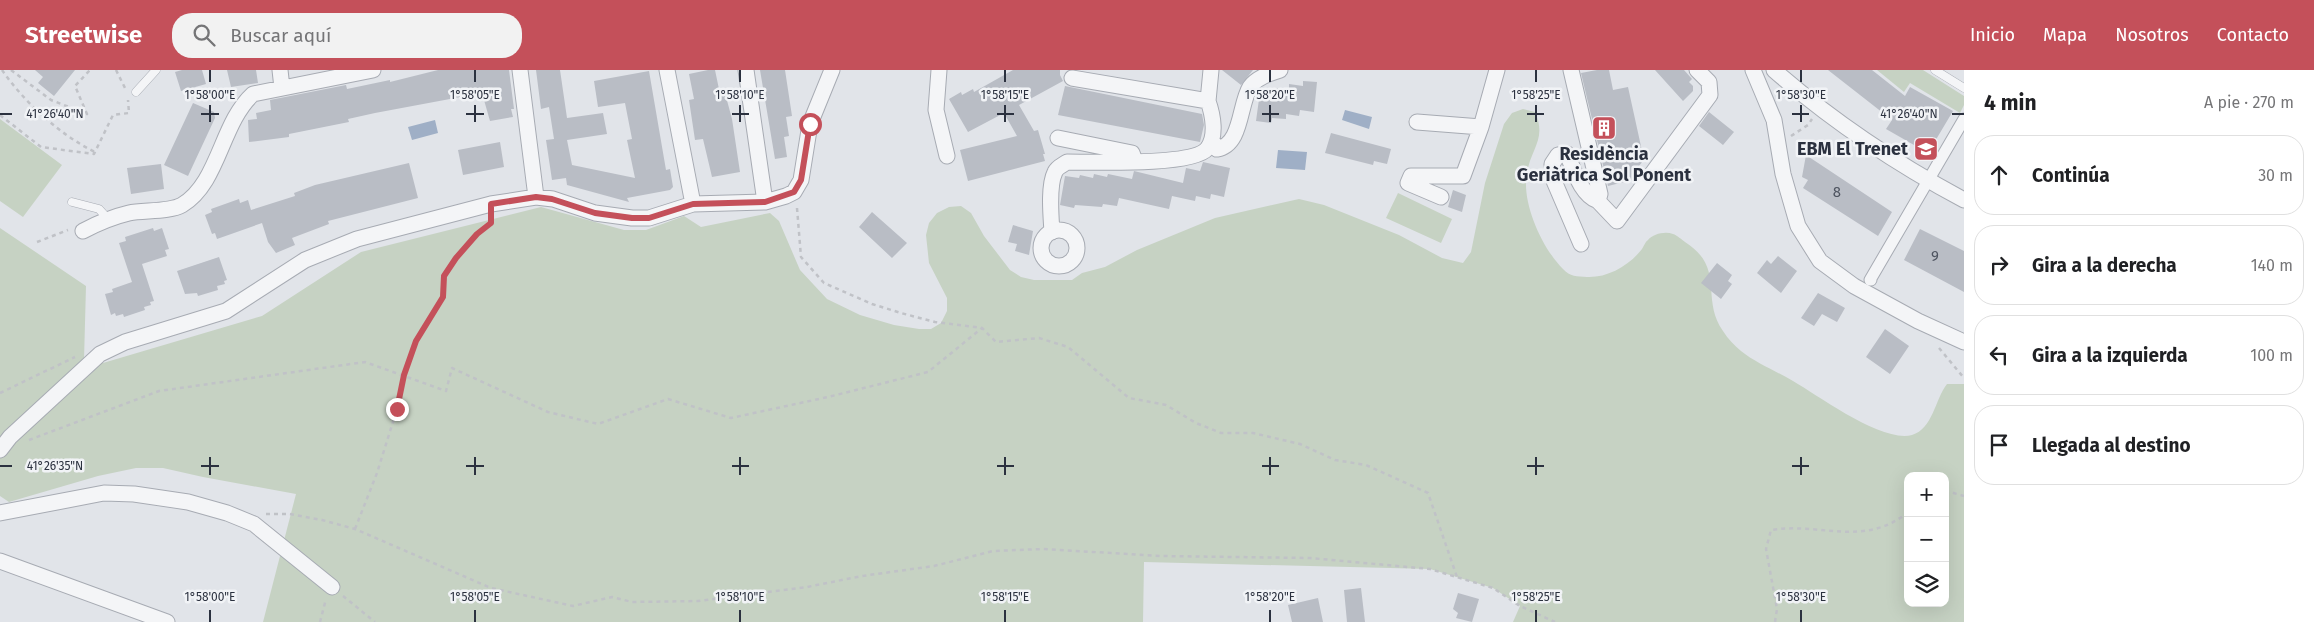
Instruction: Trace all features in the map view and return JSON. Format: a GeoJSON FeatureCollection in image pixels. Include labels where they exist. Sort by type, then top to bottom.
{"type":"FeatureCollection","features":[{"type":"Feature","properties":{"kind":"street"},"geometry":{"type":"LineString","coordinates":[[280,70],[282,88]]}},
{"type":"Feature","properties":{"kind":"street"},"geometry":{"type":"LineString","coordinates":[[83,231],[108,219],[130,213],[180,206],[194,196],[204,182],[240,106],[253,94],[373,70]]}},
{"type":"Feature","properties":{"kind":"street"},"geometry":{"type":"LineString","coordinates":[[520,70],[536,197]]}},
{"type":"Feature","properties":{"kind":"street"},"geometry":{"type":"LineString","coordinates":[[667,70],[693,204]]}},
{"type":"Feature","properties":{"kind":"street"},"geometry":{"type":"LineString","coordinates":[[746,70],[765,202]]}},
{"type":"Feature","properties":{"kind":"street"},"geometry":{"type":"LineString","coordinates":[[0,450],[10,437],[100,354],[125,342],[226,311],[305,260],[330,248],[356,239],[491,204],[536,197],[552,199],[595,213],[632,218],[649,218],[693,204],[765,202],[794,192],[801,180],[810,124],[832,70]]}},
{"type":"Feature","properties":{"kind":"street"},"geometry":{"type":"LineString","coordinates":[[939,70],[936,110],[947,156]]}},
{"type":"Feature","properties":{"kind":"street"},"geometry":{"type":"LineString","coordinates":[[1052,232],[1050,205],[1054,173],[1057,168],[1067,162],[1191,158],[1206,151],[1212,140],[1212,114],[1208,101],[1211,70]]}},
{"type":"Feature","properties":{"kind":"street"},"geometry":{"type":"LineString","coordinates":[[1212,140],[1217,149],[1225,147],[1232,140],[1251,86],[1268,74],[1280,70]]}},
{"type":"Feature","properties":{"kind":"street"},"geometry":{"type":"LineString","coordinates":[[1441,197],[1408,183],[1411,176],[1463,176],[1481,127],[1497,70]]}},
{"type":"Feature","properties":{"kind":"street"},"geometry":{"type":"LineString","coordinates":[[1570,70],[1600,194],[1598,201]]}},
{"type":"Feature","properties":{"kind":"street"},"geometry":{"type":"LineString","coordinates":[[1581,244],[1554,181],[1552,164],[1558,156],[1567,154],[1584,191],[1592,199],[1598,201],[1617,221],[1710,95],[1709,82],[1697,70]]}},
{"type":"Feature","properties":{"kind":"street"},"geometry":{"type":"LineString","coordinates":[[1753,70],[1770,110],[1779,140],[1783,174],[1798,226],[1820,261],[1854,286],[1918,321],[1964,342]]}},
{"type":"Feature","properties":{"kind":"street"},"geometry":{"type":"LineString","coordinates":[[1774,70],[1831,116],[1928,181],[1964,200]]}},
{"type":"Feature","properties":{"kind":"street"},"geometry":{"type":"LineString","coordinates":[[1072,78],[1208,101]]}},
{"type":"Feature","properties":{"kind":"street"},"geometry":{"type":"LineString","coordinates":[[1770,110],[1770,92],[1773,86],[1788,83]]}},
{"type":"Feature","properties":{"kind":"street"},"geometry":{"type":"LineString","coordinates":[[1871,280],[1964,119]]}},
{"type":"Feature","properties":{"kind":"street"},"geometry":{"type":"LineString","coordinates":[[1417,122],[1481,127]]}},
{"type":"Feature","properties":{"kind":"street"},"geometry":{"type":"LineString","coordinates":[[1058,138],[1132,153],[1135,161]]}},
{"type":"Feature","properties":{"kind":"street"},"geometry":{"type":"LineString","coordinates":[[1063,230],[1068,232],[1082,249],[1064,265],[1058,266],[1048,261],[1041,251],[1043,240],[1052,232],[1063,230]]}},
{"type":"Feature","properties":{"kind":"street"},"geometry":{"type":"LineString","coordinates":[[0,512],[104,493],[134,494],[188,502],[227,513],[254,524],[332,587]]}},
{"type":"Feature","properties":{"kind":"street"},"geometry":{"type":"LineString","coordinates":[[0,561],[168,622]]}},
{"type":"Feature","properties":{"kind":"lane"},"geometry":{"type":"LineString","coordinates":[[136,92],[156,70]]}},
{"type":"Feature","properties":{"kind":"lane"},"geometry":{"type":"LineString","coordinates":[[1935,70],[1964,88]]}},
{"type":"Feature","properties":{"kind":"lane"},"geometry":{"type":"LineString","coordinates":[[72,202],[99,209],[108,219]]}},
{"type":"Feature","properties":{"kind":"path"},"geometry":{"type":"LineString","coordinates":[[2,70],[11,83],[45,116],[82,146],[95,152]]}},
{"type":"Feature","properties":{"kind":"path"},"geometry":{"type":"LineString","coordinates":[[11,70],[51,100],[87,114],[75,86],[90,70]]}},
{"type":"Feature","properties":{"kind":"path"},"geometry":{"type":"LineString","coordinates":[[116,70],[127,94]]}},
{"type":"Feature","properties":{"kind":"path"},"geometry":{"type":"LineString","coordinates":[[0,115],[41,147],[94,154],[113,115],[123,114]]}},
{"type":"Feature","properties":{"kind":"path"},"geometry":{"type":"LineString","coordinates":[[1788,138],[1808,125],[1812,119]]}},
{"type":"Feature","properties":{"kind":"path"},"geometry":{"type":"LineString","coordinates":[[794,192],[801,257],[824,283],[872,304],[901,313],[934,322],[982,328],[996,342],[1039,338],[1068,347],[1129,398],[1166,405],[1196,423],[1221,433],[1252,433],[1300,444],[1335,460],[1366,465],[1428,493],[1457,578]]}},
{"type":"Feature","properties":{"kind":"path"},"geometry":{"type":"LineString","coordinates":[[355,529],[377,473],[416,341],[443,297],[444,276],[456,258],[477,234],[491,223],[491,204]]}},
{"type":"Feature","properties":{"kind":"path"},"geometry":{"type":"LineString","coordinates":[[37,242],[66,230],[83,231]]}},
{"type":"Feature","properties":{"kind":"path"},"geometry":{"type":"LineString","coordinates":[[26,442],[159,391],[364,362],[446,391],[452,368],[548,412],[598,424],[668,399],[731,418],[828,397],[928,372],[982,328]]}},
{"type":"Feature","properties":{"kind":"path"},"geometry":{"type":"LineString","coordinates":[[1937,342],[1940,349],[1964,378]]}},
{"type":"Feature","properties":{"kind":"path"},"geometry":{"type":"LineString","coordinates":[[0,393],[71,357],[100,354]]}},
{"type":"Feature","properties":{"kind":"path"},"geometry":{"type":"LineString","coordinates":[[1949,492],[1964,496]]}},
{"type":"Feature","properties":{"kind":"path"},"geometry":{"type":"LineString","coordinates":[[263,514],[290,514],[355,529],[491,588],[573,606],[612,597],[632,602],[698,601],[807,587],[862,576],[934,566],[993,551],[1043,549],[1151,556],[1356,561],[1430,569],[1493,588],[1520,606],[1554,622]]}},
{"type":"Feature","properties":{"kind":"path"},"geometry":{"type":"LineString","coordinates":[[1775,622],[1777,609],[1766,549],[1771,530],[1790,527],[1819,531],[1867,532],[1897,520],[1904,515]]}},
{"type":"Feature","properties":{"kind":"path"},"geometry":{"type":"LineString","coordinates":[[320,622],[332,587],[375,622]]}},
{"type":"Feature","properties":{"kind":"green space"},"geometry":{"type":"Polygon","coordinates":[[[1877,70],[1923,70],[1964,96],[1964,105],[1960,113],[1910,83],[1904,92],[1877,70]]]}},
{"type":"Feature","properties":{"kind":"green space"},"geometry":{"type":"Polygon","coordinates":[[[1523,109],[1535,112],[1538,121],[1539,137],[1527,173],[1527,197],[1530,211],[1541,237],[1555,260],[1568,273],[1574,276],[1595,277],[1610,273],[1631,261],[1653,236],[1663,233],[1675,235],[1697,252],[1705,262],[1709,273],[1716,319],[1725,334],[1741,351],[1851,417],[1884,432],[1899,436],[1912,435],[1919,432],[1925,427],[1947,384],[1964,384],[1964,622],[1513,622],[1520,606],[1493,588],[1430,569],[1144,562],[1143,622],[263,622],[296,494],[163,468],[136,468],[98,476],[9,502],[0,496],[0,228],[86,286],[84,360],[103,363],[262,316],[361,252],[541,207],[624,230],[646,230],[684,216],[701,227],[770,213],[779,221],[800,270],[827,299],[860,315],[894,325],[931,329],[941,323],[947,311],[947,298],[929,263],[926,235],[929,223],[937,213],[949,207],[961,206],[971,213],[984,236],[1010,270],[1021,277],[1034,280],[1072,280],[1082,273],[1105,267],[1137,250],[1215,218],[1299,199],[1324,205],[1399,235],[1442,258],[1463,263],[1471,252],[1485,183],[1504,124],[1512,113],[1523,109]]]}},
{"type":"Feature","properties":{"kind":"green space"},"geometry":{"type":"Polygon","coordinates":[[[0,119],[62,165],[23,217],[0,201],[0,119]]]}},
{"type":"Feature","properties":{"kind":"green space"},"geometry":{"type":"Polygon","coordinates":[[[1398,193],[1452,219],[1441,243],[1386,218],[1398,193]]]}},
{"type":"Feature","properties":{"kind":"water"},"geometry":{"type":"Polygon","coordinates":[[[1345,110],[1372,117],[1369,129],[1342,120],[1345,110]]]}},
{"type":"Feature","properties":{"kind":"water"},"geometry":{"type":"Polygon","coordinates":[[[435,120],[438,133],[412,140],[408,127],[435,120]]]}},
{"type":"Feature","properties":{"kind":"water"},"geometry":{"type":"Polygon","coordinates":[[[1278,150],[1307,152],[1305,170],[1276,168],[1278,150]]]}},
{"type":"Feature","properties":{"kind":"building"},"geometry":{"type":"Polygon","coordinates":[[[35,70],[75,70],[54,96],[38,83],[43,77],[35,70]]]}},
{"type":"Feature","properties":{"kind":"building"},"geometry":{"type":"Polygon","coordinates":[[[202,70],[206,84],[181,91],[175,72],[202,70]]]}},
{"type":"Feature","properties":{"kind":"building"},"geometry":{"type":"Polygon","coordinates":[[[227,70],[256,70],[258,83],[231,87],[227,70]]]}},
{"type":"Feature","properties":{"kind":"building"},"geometry":{"type":"Polygon","coordinates":[[[438,70],[509,70],[514,109],[511,109],[513,117],[490,121],[482,93],[348,119],[349,122],[289,134],[289,137],[249,142],[248,120],[257,119],[256,113],[271,110],[270,100],[346,85],[347,89],[390,80],[390,82],[438,70]]]}},
{"type":"Feature","properties":{"kind":"building"},"geometry":{"type":"Polygon","coordinates":[[[536,70],[560,70],[567,118],[603,113],[607,134],[567,140],[572,165],[635,178],[627,140],[632,139],[625,103],[598,107],[594,81],[649,71],[666,170],[670,169],[673,187],[670,190],[627,198],[629,202],[567,185],[566,178],[552,180],[546,140],[554,139],[549,107],[541,109],[536,70]]]}},
{"type":"Feature","properties":{"kind":"building"},"geometry":{"type":"Polygon","coordinates":[[[715,70],[720,94],[725,93],[732,119],[740,172],[712,177],[703,139],[695,140],[689,100],[694,99],[689,74],[715,70]]]}},
{"type":"Feature","properties":{"kind":"building"},"geometry":{"type":"Polygon","coordinates":[[[760,70],[785,70],[792,116],[786,117],[789,136],[784,137],[787,157],[775,159],[760,70]]]}},
{"type":"Feature","properties":{"kind":"building"},"geometry":{"type":"Polygon","coordinates":[[[1013,70],[1060,70],[1063,81],[1019,105],[1034,131],[1038,130],[1045,154],[1043,154],[1045,161],[968,181],[960,150],[1017,136],[1004,113],[968,132],[949,99],[961,92],[962,95],[973,89],[974,92],[1013,70]]]}},
{"type":"Feature","properties":{"kind":"building"},"geometry":{"type":"Polygon","coordinates":[[[1222,70],[1253,70],[1241,85],[1222,70]]]}},
{"type":"Feature","properties":{"kind":"building","name":"Residència Geriàtrica Sol Ponent"},"geometry":{"type":"Polygon","coordinates":[[[1609,70],[1613,90],[1628,87],[1644,160],[1638,167],[1641,169],[1632,180],[1608,186],[1581,73],[1609,70]]]}},
{"type":"Feature","properties":{"kind":"building"},"geometry":{"type":"Polygon","coordinates":[[[1655,70],[1684,70],[1692,79],[1689,82],[1693,86],[1693,91],[1683,101],[1655,70]]]}},
{"type":"Feature","properties":{"kind":"building"},"geometry":{"type":"Polygon","coordinates":[[[1828,70],[1872,70],[1905,96],[1910,87],[1953,111],[1928,153],[1886,129],[1892,120],[1828,70]]]}},
{"type":"Feature","properties":{"kind":"building"},"geometry":{"type":"Polygon","coordinates":[[[1303,81],[1317,82],[1314,112],[1300,110],[1299,116],[1286,114],[1286,119],[1272,118],[1271,123],[1256,121],[1260,92],[1274,93],[1275,88],[1289,89],[1289,84],[1303,86],[1303,81]]]}},
{"type":"Feature","properties":{"kind":"building"},"geometry":{"type":"Polygon","coordinates":[[[1065,86],[1202,114],[1204,125],[1200,142],[1058,115],[1065,86]]]}},
{"type":"Feature","properties":{"kind":"building"},"geometry":{"type":"Polygon","coordinates":[[[193,103],[214,112],[215,118],[188,176],[164,165],[193,103]]]}},
{"type":"Feature","properties":{"kind":"building"},"geometry":{"type":"Polygon","coordinates":[[[1709,112],[1734,132],[1723,145],[1699,126],[1709,112]]]}},
{"type":"Feature","properties":{"kind":"building"},"geometry":{"type":"Polygon","coordinates":[[[1331,133],[1391,149],[1387,164],[1374,161],[1373,165],[1325,153],[1331,133]]]}},
{"type":"Feature","properties":{"kind":"building"},"geometry":{"type":"Polygon","coordinates":[[[500,142],[504,167],[463,175],[458,150],[500,142]]]}},
{"type":"Feature","properties":{"kind":"building"},"geometry":{"type":"Polygon","coordinates":[[[1806,155],[1892,212],[1878,236],[1803,188],[1808,180],[1802,177],[1806,155]]]}},
{"type":"Feature","properties":{"kind":"building"},"geometry":{"type":"Polygon","coordinates":[[[1203,162],[1230,168],[1224,197],[1211,194],[1210,199],[1196,196],[1195,201],[1172,196],[1169,209],[1119,198],[1117,206],[1103,204],[1102,207],[1075,205],[1074,208],[1060,205],[1065,176],[1079,178],[1080,175],[1093,178],[1094,174],[1107,177],[1108,174],[1132,179],[1134,171],[1183,183],[1186,168],[1200,171],[1203,162]]]}},
{"type":"Feature","properties":{"kind":"building"},"geometry":{"type":"Polygon","coordinates":[[[409,163],[418,198],[328,221],[329,224],[292,238],[295,245],[276,253],[268,242],[262,223],[217,239],[215,233],[212,234],[205,215],[212,212],[211,209],[239,199],[240,203],[248,200],[251,210],[295,196],[294,193],[315,185],[409,163]]]}},
{"type":"Feature","properties":{"kind":"building"},"geometry":{"type":"Polygon","coordinates":[[[161,164],[164,189],[131,194],[127,168],[161,164]]]}},
{"type":"Feature","properties":{"kind":"building"},"geometry":{"type":"Polygon","coordinates":[[[1453,190],[1466,195],[1462,212],[1448,207],[1453,190]]]}},
{"type":"Feature","properties":{"kind":"building"},"geometry":{"type":"Polygon","coordinates":[[[872,212],[907,243],[892,258],[859,227],[872,212]]]}},
{"type":"Feature","properties":{"kind":"building"},"geometry":{"type":"Polygon","coordinates":[[[1013,225],[1033,231],[1029,255],[1015,251],[1017,244],[1008,242],[1013,225]]]}},
{"type":"Feature","properties":{"kind":"building"},"geometry":{"type":"Polygon","coordinates":[[[153,228],[154,231],[162,228],[169,249],[165,250],[167,256],[142,264],[154,301],[150,302],[151,305],[144,307],[145,310],[124,317],[123,314],[116,316],[115,313],[111,315],[105,294],[113,292],[112,289],[132,282],[119,243],[126,241],[125,237],[153,228]]]}},
{"type":"Feature","properties":{"kind":"building"},"geometry":{"type":"Polygon","coordinates":[[[1920,229],[1964,251],[1964,292],[1904,260],[1920,229]]]}},
{"type":"Feature","properties":{"kind":"building"},"geometry":{"type":"Polygon","coordinates":[[[1778,256],[1797,271],[1781,293],[1757,273],[1767,260],[1771,264],[1778,256]]]}},
{"type":"Feature","properties":{"kind":"building"},"geometry":{"type":"Polygon","coordinates":[[[219,257],[227,280],[224,281],[225,284],[217,286],[218,290],[198,296],[197,293],[185,294],[177,271],[219,257]]]}},
{"type":"Feature","properties":{"kind":"building"},"geometry":{"type":"Polygon","coordinates":[[[1717,263],[1732,275],[1728,281],[1732,284],[1721,299],[1701,283],[1717,263]]]}},
{"type":"Feature","properties":{"kind":"building"},"geometry":{"type":"Polygon","coordinates":[[[1818,293],[1845,308],[1837,322],[1822,314],[1814,326],[1801,318],[1818,293]]]}},
{"type":"Feature","properties":{"kind":"building"},"geometry":{"type":"Polygon","coordinates":[[[1885,329],[1909,346],[1890,374],[1866,357],[1885,329]]]}},
{"type":"Feature","properties":{"kind":"building"},"geometry":{"type":"Polygon","coordinates":[[[1361,588],[1365,622],[1347,622],[1344,590],[1361,588]]]}},
{"type":"Feature","properties":{"kind":"building"},"geometry":{"type":"Polygon","coordinates":[[[1458,593],[1479,599],[1472,622],[1456,618],[1458,613],[1453,609],[1458,593]]]}},
{"type":"Feature","properties":{"kind":"building"},"geometry":{"type":"Polygon","coordinates":[[[1318,598],[1323,622],[1292,622],[1288,605],[1318,598]]]}},
{"type":"Feature","properties":{"kind":"place","name":"Residència Geriàtrica Sol Ponent"},"geometry":{"type":"Point","coordinates":[1604,128]}},
{"type":"Feature","properties":{"kind":"place","name":"EBM El Trenet"},"geometry":{"type":"Point","coordinates":[1926,149]}},
{"type":"Feature","properties":{"kind":"route"},"geometry":{"type":"LineString","coordinates":[[397,409],[404,375],[416,341],[443,297],[444,276],[456,258],[477,234],[491,223],[491,204],[536,197],[552,199],[595,213],[632,218],[649,218],[693,204],[765,202],[794,192],[801,180],[810,124]]}}]}
